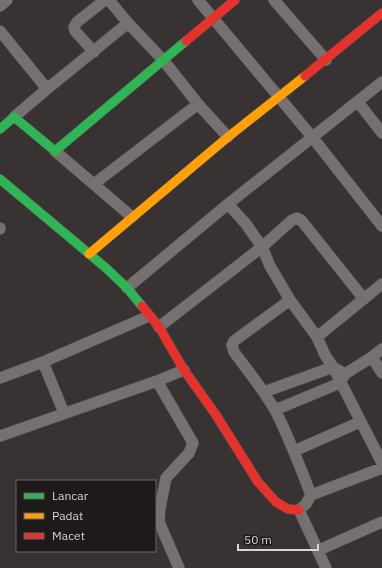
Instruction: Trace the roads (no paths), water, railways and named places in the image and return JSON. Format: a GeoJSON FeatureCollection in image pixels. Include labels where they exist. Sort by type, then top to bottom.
{"type":"FeatureCollection","features":[{"type":"Feature","properties":{"kind":"street"},"geometry":{"type":"LineString","coordinates":[[0,6],[7,0]]}},
{"type":"Feature","properties":{"kind":"street"},"geometry":{"type":"LineString","coordinates":[[94,52],[75,31],[74,27],[77,22],[105,0]]}},
{"type":"Feature","properties":{"kind":"street"},"geometry":{"type":"LineString","coordinates":[[110,0],[128,23],[164,61],[198,104],[228,137]]}},
{"type":"Feature","properties":{"kind":"street"},"geometry":{"type":"LineString","coordinates":[[198,0],[313,138],[382,226]]}},
{"type":"Feature","properties":{"kind":"street"},"geometry":{"type":"LineString","coordinates":[[55,151],[235,0]]}},
{"type":"Feature","properties":{"kind":"street"},"geometry":{"type":"LineString","coordinates":[[274,0],[326,60]]}},
{"type":"Feature","properties":{"kind":"street"},"geometry":{"type":"LineString","coordinates":[[89,254],[228,137],[326,60],[382,13]]}},
{"type":"Feature","properties":{"kind":"street"},"geometry":{"type":"LineString","coordinates":[[0,129],[128,23]]}},
{"type":"Feature","properties":{"kind":"street"},"geometry":{"type":"LineString","coordinates":[[0,31],[47,89]]}},
{"type":"Feature","properties":{"kind":"street"},"geometry":{"type":"LineString","coordinates":[[127,288],[228,204],[382,82]]}},
{"type":"Feature","properties":{"kind":"street"},"geometry":{"type":"LineString","coordinates":[[358,102],[382,134]]}},
{"type":"Feature","properties":{"kind":"street"},"geometry":{"type":"LineString","coordinates":[[94,184],[198,104]]}},
{"type":"Feature","properties":{"kind":"street"},"geometry":{"type":"LineString","coordinates":[[14,117],[132,217]]}},
{"type":"Feature","properties":{"kind":"street"},"geometry":{"type":"LineString","coordinates":[[0,179],[106,268],[127,288],[159,327],[184,370],[216,415],[258,482],[276,502],[288,509],[299,510],[306,504],[311,495],[382,468]]}},
{"type":"Feature","properties":{"kind":"street"},"geometry":{"type":"LineString","coordinates":[[228,204],[246,224],[262,247],[270,266],[290,300],[317,337],[333,368],[343,378],[360,422],[382,463]]}},
{"type":"Feature","properties":{"kind":"street"},"geometry":{"type":"LineString","coordinates":[[159,327],[262,247],[296,218],[301,220],[364,299]]}},
{"type":"Feature","properties":{"kind":"street"},"geometry":{"type":"LineString","coordinates":[[317,337],[382,284]]}},
{"type":"Feature","properties":{"kind":"street"},"geometry":{"type":"LineString","coordinates":[[290,300],[234,341],[232,345],[234,352],[264,392],[275,410],[294,451],[311,495]]}},
{"type":"Feature","properties":{"kind":"street"},"geometry":{"type":"LineString","coordinates":[[0,378],[43,362],[149,316]]}},
{"type":"Feature","properties":{"kind":"street"},"geometry":{"type":"LineString","coordinates":[[275,410],[343,378],[372,358],[382,349]]}},
{"type":"Feature","properties":{"kind":"street"},"geometry":{"type":"LineString","coordinates":[[372,358],[382,374]]}},
{"type":"Feature","properties":{"kind":"street"},"geometry":{"type":"LineString","coordinates":[[43,362],[64,413]]}},
{"type":"Feature","properties":{"kind":"street"},"geometry":{"type":"LineString","coordinates":[[264,392],[333,368]]}},
{"type":"Feature","properties":{"kind":"street"},"geometry":{"type":"LineString","coordinates":[[0,436],[157,381],[184,370]]}},
{"type":"Feature","properties":{"kind":"street"},"geometry":{"type":"LineString","coordinates":[[157,381],[193,443],[189,453],[166,478],[160,508],[159,522],[179,568]]}},
{"type":"Feature","properties":{"kind":"street"},"geometry":{"type":"LineString","coordinates":[[294,451],[360,422]]}},
{"type":"Feature","properties":{"kind":"street"},"geometry":{"type":"LineString","coordinates":[[299,510],[319,550],[326,568]]}},
{"type":"Feature","properties":{"kind":"street"},"geometry":{"type":"LineString","coordinates":[[319,550],[382,522]]}}]}
